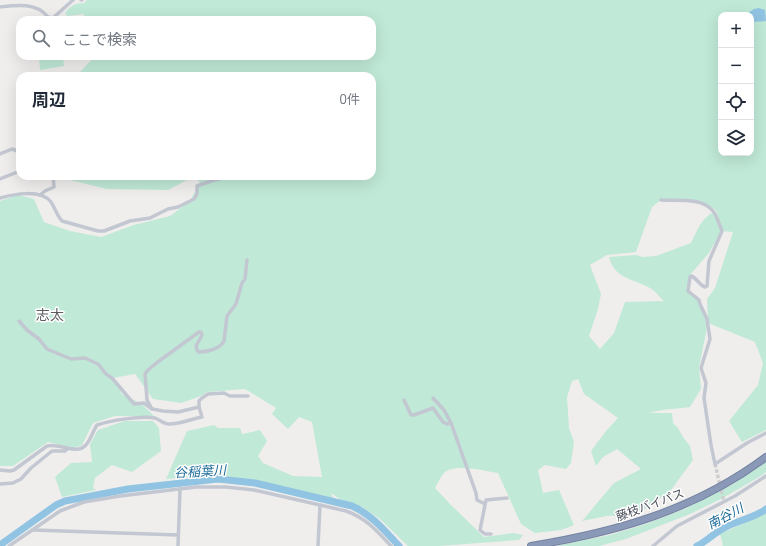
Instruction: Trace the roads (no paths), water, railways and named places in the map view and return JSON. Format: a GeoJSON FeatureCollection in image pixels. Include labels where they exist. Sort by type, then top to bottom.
{"type":"FeatureCollection","features":[{"type":"Feature","properties":{"kind":"highway","name":"藤枝バイパス"},"geometry":{"type":"LineString","coordinates":[[531,546],[617,529],[668,511],[717,489],[766,457]]}},
{"type":"Feature","properties":{"kind":"street"},"geometry":{"type":"LineString","coordinates":[[55,16],[73,0]]}},
{"type":"Feature","properties":{"kind":"street"},"geometry":{"type":"LineString","coordinates":[[0,7],[20,4],[26,5],[44,11],[47,16]]}},
{"type":"Feature","properties":{"kind":"street"},"geometry":{"type":"LineString","coordinates":[[0,154],[12,149],[16,150]]}},
{"type":"Feature","properties":{"kind":"street"},"geometry":{"type":"LineString","coordinates":[[0,179],[16,173]]}},
{"type":"Feature","properties":{"kind":"street"},"geometry":{"type":"LineString","coordinates":[[40,195],[45,191],[54,188],[53,180]]}},
{"type":"Feature","properties":{"kind":"street"},"geometry":{"type":"LineString","coordinates":[[0,198],[17,193],[40,195],[51,202],[62,221],[98,231],[104,231],[130,221],[150,218],[168,209],[178,207],[194,199],[197,194],[197,186],[215,180]]}},
{"type":"Feature","properties":{"kind":"street"},"geometry":{"type":"LineString","coordinates":[[661,200],[704,203],[714,212],[722,231],[709,262],[706,286],[703,286],[691,276],[688,291],[699,300],[709,327],[710,339],[701,368],[706,383],[704,398],[715,464],[747,443],[766,433]]}},
{"type":"Feature","properties":{"kind":"street"},"geometry":{"type":"LineString","coordinates":[[152,409],[147,400],[144,378],[148,370],[199,332],[201,332],[202,335],[196,346],[199,352],[216,349],[223,345],[227,316],[236,304],[244,279],[247,260]]}},
{"type":"Feature","properties":{"kind":"street"},"geometry":{"type":"LineString","coordinates":[[19,321],[27,330],[39,339],[47,349],[71,359],[85,358],[92,360],[112,378],[134,404],[144,403],[152,409],[178,412],[199,407]]}},
{"type":"Feature","properties":{"kind":"street"},"geometry":{"type":"LineString","coordinates":[[0,470],[14,470],[47,446],[51,445],[79,449],[84,447],[89,441],[97,425],[102,423],[118,420],[155,418],[166,424],[174,424],[202,417],[199,401],[202,398],[212,394],[224,393],[230,396],[248,396]]}},
{"type":"Feature","properties":{"kind":"street"},"geometry":{"type":"LineString","coordinates":[[434,398],[444,410],[451,423],[477,500],[486,504]]}},
{"type":"Feature","properties":{"kind":"street"},"geometry":{"type":"LineString","coordinates":[[404,400],[411,415],[433,408],[443,422],[447,424],[451,423]]}},
{"type":"Feature","properties":{"kind":"street"},"geometry":{"type":"LineString","coordinates":[[0,484],[13,483],[21,480],[31,468],[52,451],[65,451],[68,448]]}},
{"type":"Feature","properties":{"kind":"street"},"geometry":{"type":"LineString","coordinates":[[653,546],[677,526],[735,496],[766,476]]}},
{"type":"Feature","properties":{"kind":"street"},"geometry":{"type":"LineString","coordinates":[[9,546],[60,511],[84,502],[120,496],[211,486],[240,488],[346,512],[364,519],[392,546]]}},
{"type":"Feature","properties":{"kind":"street"},"geometry":{"type":"LineString","coordinates":[[178,546],[180,489]]}},
{"type":"Feature","properties":{"kind":"street"},"geometry":{"type":"LineString","coordinates":[[491,534],[485,534],[480,530],[486,500],[507,498]]}},
{"type":"Feature","properties":{"kind":"street"},"geometry":{"type":"LineString","coordinates":[[318,546],[320,505]]}},
{"type":"Feature","properties":{"kind":"street"},"geometry":{"type":"LineString","coordinates":[[33,530],[178,535]]}},
{"type":"Feature","properties":{"kind":"water"},"geometry":{"type":"Polygon","coordinates":[[[759,8],[765,10],[766,21],[754,22],[754,12],[750,12],[759,8]]]}},
{"type":"Feature","properties":{"kind":"waterway","name":"谷稲葉川"},"geometry":{"type":"LineString","coordinates":[[0,545],[56,505],[65,501],[128,489],[218,479],[255,483],[352,506],[372,518],[399,546]]}},
{"type":"Feature","properties":{"kind":"waterway","name":"南谷川"},"geometry":{"type":"LineString","coordinates":[[697,546],[722,529],[757,515],[766,509]]}},
{"type":"Feature","properties":{"kind":"tunnel"},"geometry":{"type":"LineString","coordinates":[[715,464],[724,502]]}},
{"type":"Feature","properties":{"kind":"district","name":"志太"},"geometry":{"type":"Point","coordinates":[50,315]}}]}
